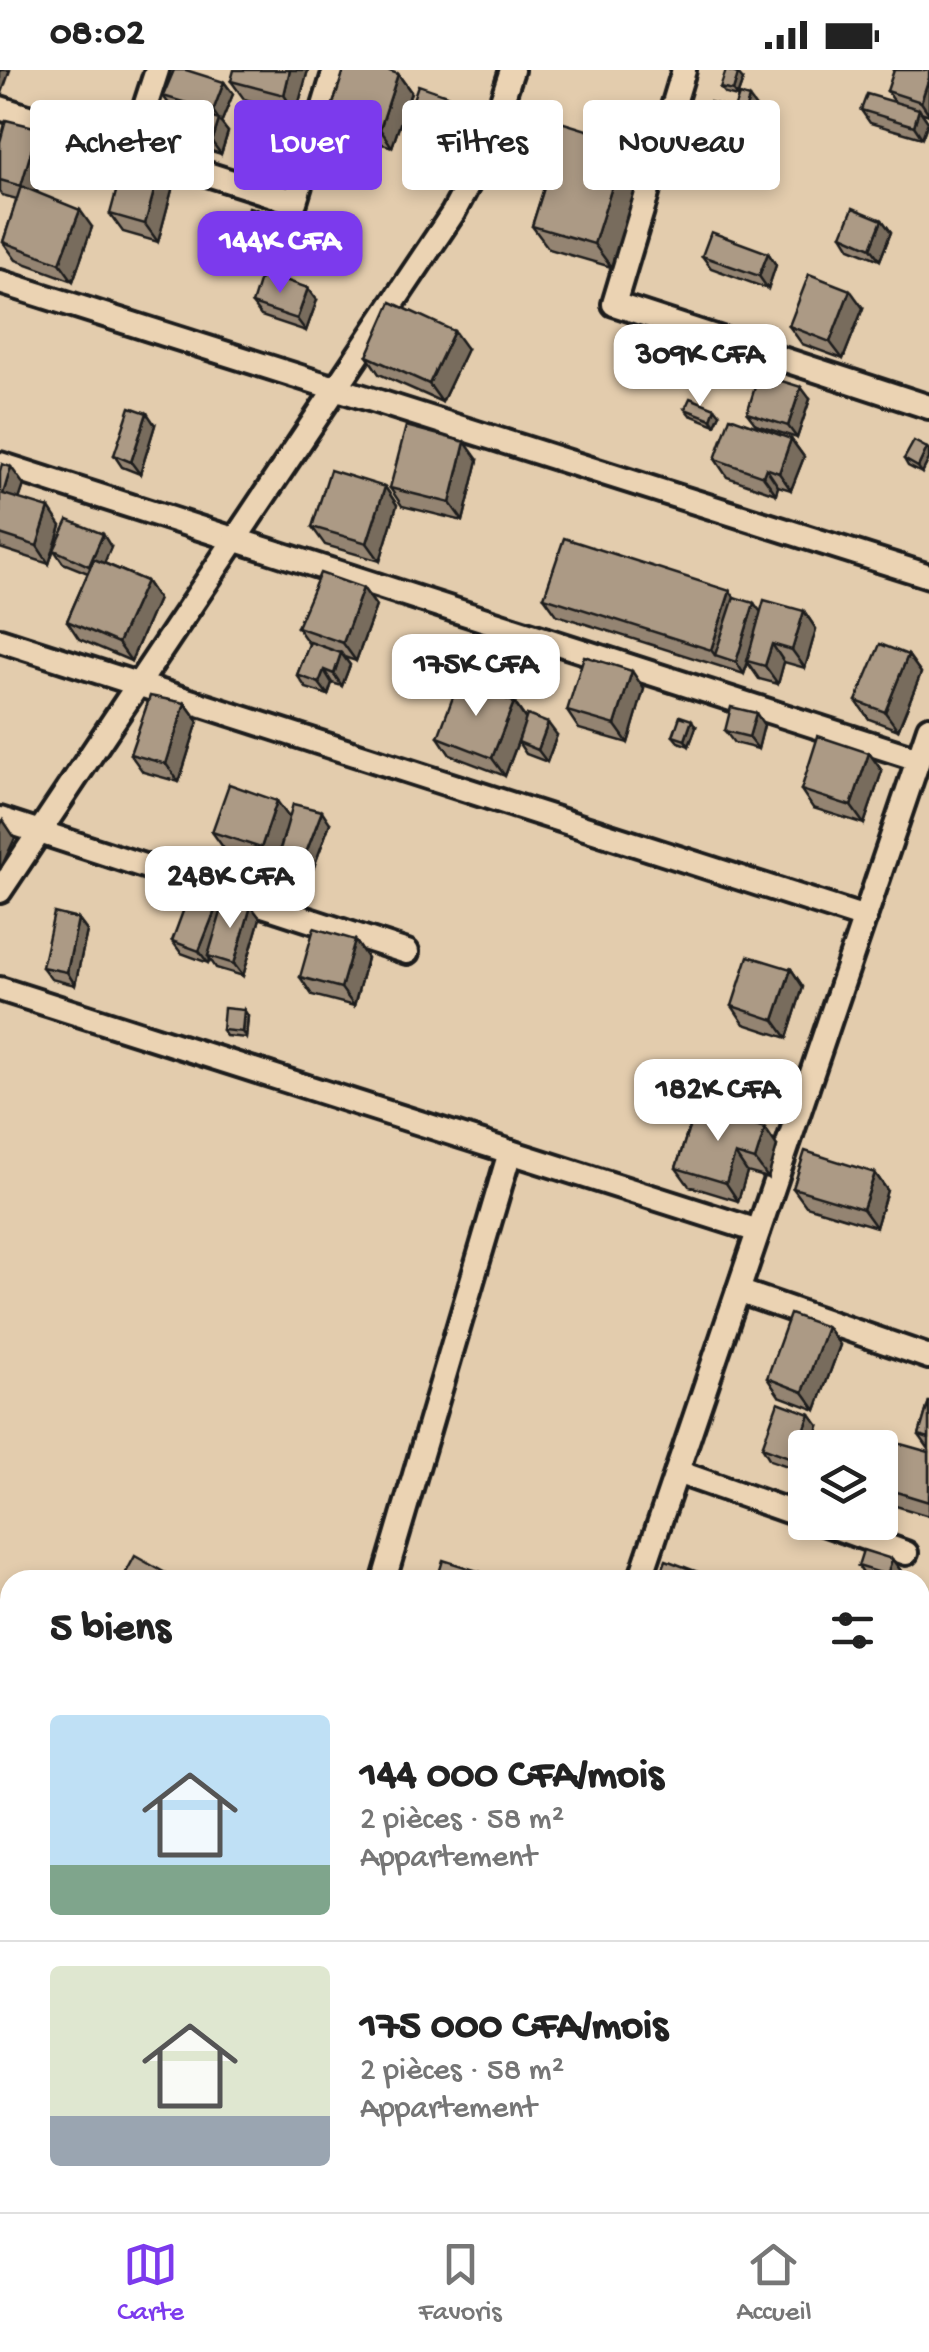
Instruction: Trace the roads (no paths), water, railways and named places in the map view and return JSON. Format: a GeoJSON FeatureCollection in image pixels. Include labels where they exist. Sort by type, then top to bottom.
{"type":"FeatureCollection","features":[{"type":"Feature","properties":{"kind":"street"},"geometry":{"type":"LineString","coordinates":[[147,100],[157,70]]}},
{"type":"Feature","properties":{"kind":"street"},"geometry":{"type":"LineString","coordinates":[[214,176],[294,202],[334,70]]}},
{"type":"Feature","properties":{"kind":"street"},"geometry":{"type":"LineString","coordinates":[[0,891],[468,190],[512,70]]}},
{"type":"Feature","properties":{"kind":"street"},"geometry":{"type":"LineString","coordinates":[[684,70],[614,304],[929,407]]}},
{"type":"Feature","properties":{"kind":"street"},"geometry":{"type":"LineString","coordinates":[[0,108],[30,118]]}},
{"type":"Feature","properties":{"kind":"street"},"geometry":{"type":"LineString","coordinates":[[0,282],[929,576]]}},
{"type":"Feature","properties":{"kind":"street"},"geometry":{"type":"LineString","coordinates":[[0,464],[918,759]]}},
{"type":"Feature","properties":{"kind":"street"},"geometry":{"type":"LineString","coordinates":[[0,640],[865,918]]}},
{"type":"Feature","properties":{"kind":"street"},"geometry":{"type":"LineString","coordinates":[[643,1570],[929,728]]}},
{"type":"Feature","properties":{"kind":"street"},"geometry":{"type":"LineString","coordinates":[[0,819],[407,952]]}},
{"type":"Feature","properties":{"kind":"street"},"geometry":{"type":"LineString","coordinates":[[0,989],[758,1232]]}},
{"type":"Feature","properties":{"kind":"street"},"geometry":{"type":"LineString","coordinates":[[387,1570],[510,1152]]}},
{"type":"Feature","properties":{"kind":"street"},"geometry":{"type":"LineString","coordinates":[[738,1290],[929,1357]]}},
{"type":"Feature","properties":{"kind":"street"},"geometry":{"type":"LineString","coordinates":[[676,1472],[788,1511]]}},
{"type":"Feature","properties":{"kind":"street"},"geometry":{"type":"LineString","coordinates":[[872,1540],[906,1552]]}}]}
